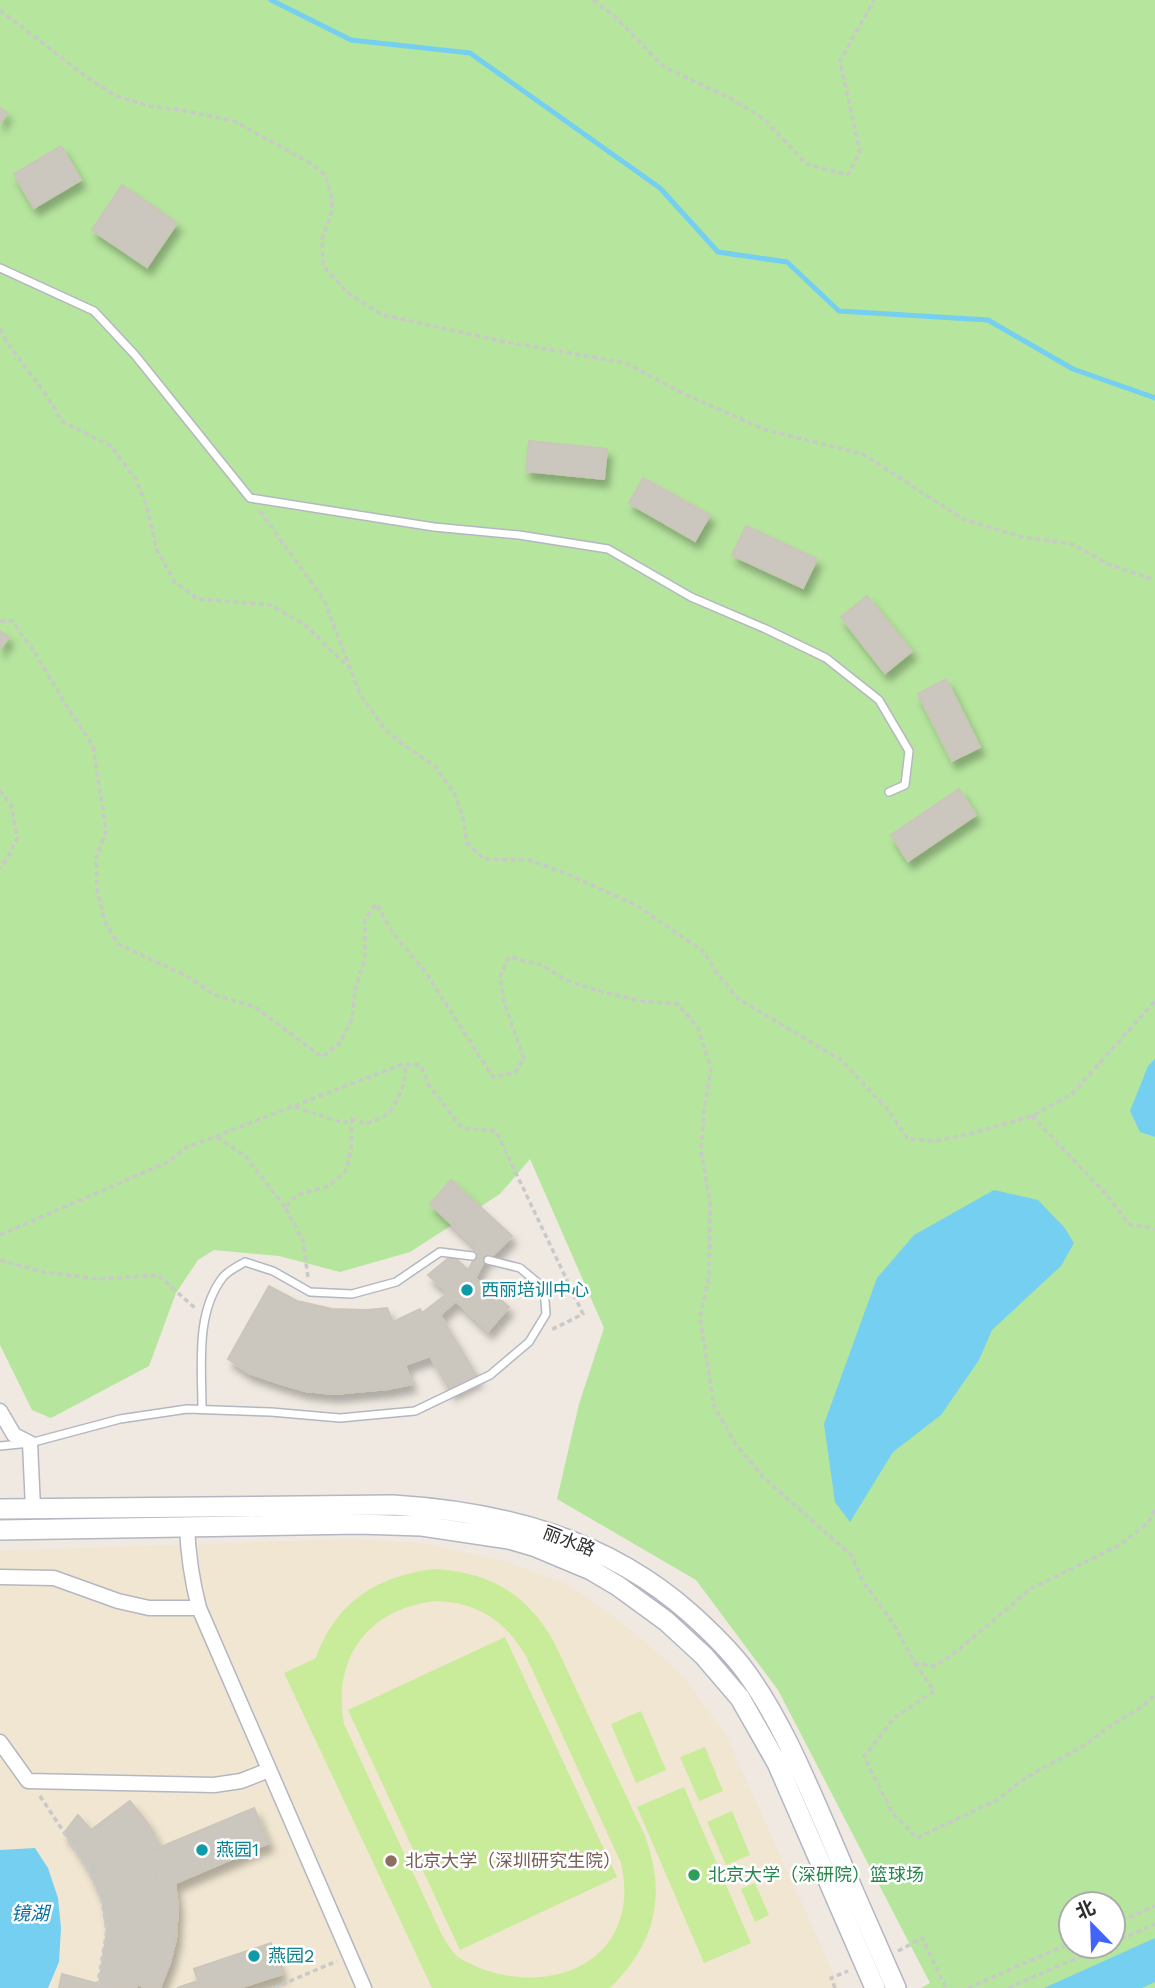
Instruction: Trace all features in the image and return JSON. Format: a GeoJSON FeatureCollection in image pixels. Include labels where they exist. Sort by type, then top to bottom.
{"type":"FeatureCollection","features":[{"type":"Feature","properties":{"kind":"main road","name":"丽水路"},"geometry":{"type":"LineString","coordinates":[[0,1509],[367,1505],[434,1508],[513,1522],[587,1546],[620,1562],[653,1583],[705,1626],[745,1671],[763,1697],[806,1780],[874,1962],[875,1988]]}},
{"type":"Feature","properties":{"kind":"main road","name":"丽水路"},"geometry":{"type":"LineString","coordinates":[[0,1530],[411,1525],[509,1539],[591,1570],[618,1586],[687,1639],[740,1698],[777,1763],[874,1962],[895,1988]]}},
{"type":"Feature","properties":{"kind":"street"},"geometry":{"type":"LineString","coordinates":[[0,1411],[14,1435],[30,1443],[33,1508]]}},
{"type":"Feature","properties":{"kind":"street"},"geometry":{"type":"LineString","coordinates":[[187,1526],[192,1582],[199,1608],[363,1988]]}},
{"type":"Feature","properties":{"kind":"street"},"geometry":{"type":"LineString","coordinates":[[0,1577],[54,1578],[118,1601],[149,1608],[199,1608]]}},
{"type":"Feature","properties":{"kind":"street"},"geometry":{"type":"LineString","coordinates":[[0,1742],[28,1781],[214,1785],[241,1780],[269,1770]]}},
{"type":"Feature","properties":{"kind":"lane"},"geometry":{"type":"LineString","coordinates":[[0,268],[94,311],[135,355],[250,498],[434,527],[519,535],[608,550],[691,597],[826,658],[879,700],[909,751],[905,785],[889,792]]}},
{"type":"Feature","properties":{"kind":"lane"},"geometry":{"type":"LineString","coordinates":[[202,1409],[203,1333],[209,1299],[225,1275],[245,1262],[273,1271],[310,1293],[352,1294],[396,1282],[439,1252],[472,1256]]}},
{"type":"Feature","properties":{"kind":"lane"},"geometry":{"type":"LineString","coordinates":[[0,1446],[30,1443],[120,1419],[187,1409],[340,1418],[415,1411],[490,1375],[528,1342],[546,1314],[544,1287],[520,1268],[488,1260]]}},
{"type":"Feature","properties":{"kind":"path"},"geometry":{"type":"LineString","coordinates":[[593,0],[612,14],[664,67],[730,98],[764,119],[806,164],[848,176],[860,152],[840,61],[874,0]]}},
{"type":"Feature","properties":{"kind":"path"},"geometry":{"type":"LineString","coordinates":[[0,10],[84,75],[116,96],[150,106],[233,121],[312,164],[325,175],[331,193],[332,211],[323,239],[323,266],[348,293],[383,315],[501,341],[626,363],[682,393],[766,430],[863,454],[963,519],[1022,537],[1072,544],[1110,565],[1155,580]]}},
{"type":"Feature","properties":{"kind":"path"},"geometry":{"type":"LineString","coordinates":[[0,329],[63,422],[111,446],[135,478],[146,504],[157,550],[174,580],[198,599],[271,606],[305,625],[351,670]]}},
{"type":"Feature","properties":{"kind":"path"},"geometry":{"type":"LineString","coordinates":[[250,498],[324,600],[360,694],[384,728],[435,766],[454,793],[463,818],[467,843],[484,859],[530,860],[636,905],[704,952],[737,998],[841,1060],[888,1110],[908,1139],[936,1141],[977,1132],[1032,1116],[1072,1094],[1155,1001]]}},
{"type":"Feature","properties":{"kind":"path"},"geometry":{"type":"LineString","coordinates":[[0,621],[12,621],[34,651],[93,746],[106,831],[96,859],[97,889],[105,922],[118,944],[184,975],[215,995],[255,1007],[322,1057],[339,1044],[352,1019],[355,990],[365,959],[365,920],[376,904],[392,932],[426,973],[493,1077],[515,1073],[524,1058],[504,1003],[500,977],[509,957],[542,965],[566,980],[639,1001],[678,1004],[698,1028],[711,1068],[701,1151],[710,1202],[709,1276],[700,1317],[714,1406],[736,1443],[762,1476],[851,1555],[864,1583],[893,1623],[933,1690],[894,1718],[864,1757],[894,1814],[917,1838],[997,1800],[1027,1777],[1085,1745],[1143,1706],[1155,1694]]}},
{"type":"Feature","properties":{"kind":"path"},"geometry":{"type":"LineString","coordinates":[[0,790],[10,805],[18,838],[0,867]]}},
{"type":"Feature","properties":{"kind":"path"},"geometry":{"type":"LineString","coordinates":[[293,1106],[343,1122],[352,1119],[365,1124],[387,1115],[403,1088],[406,1070],[403,1064]]}},
{"type":"Feature","properties":{"kind":"path"},"geometry":{"type":"LineString","coordinates":[[0,1235],[170,1161],[185,1148],[403,1064],[421,1066],[428,1084],[462,1128],[496,1131],[583,1314],[528,1342]]}},
{"type":"Feature","properties":{"kind":"path"},"geometry":{"type":"LineString","coordinates":[[1032,1116],[1105,1193],[1129,1224],[1155,1229]]}},
{"type":"Feature","properties":{"kind":"path"},"geometry":{"type":"LineString","coordinates":[[285,1208],[297,1195],[329,1186],[346,1171],[351,1149],[352,1119]]}},
{"type":"Feature","properties":{"kind":"path"},"geometry":{"type":"LineString","coordinates":[[215,1136],[244,1155],[285,1208],[303,1241],[310,1293]]}},
{"type":"Feature","properties":{"kind":"path"},"geometry":{"type":"LineString","coordinates":[[0,1260],[43,1272],[98,1279],[158,1275],[206,1317]]}},
{"type":"Feature","properties":{"kind":"path"},"geometry":{"type":"LineString","coordinates":[[915,1662],[936,1666],[1032,1588],[1118,1546],[1148,1523],[1155,1510]]}},
{"type":"Feature","properties":{"kind":"path"},"geometry":{"type":"LineString","coordinates":[[28,1781],[78,1852],[102,1899],[107,1931],[97,1988]]}},
{"type":"Feature","properties":{"kind":"path"},"geometry":{"type":"LineString","coordinates":[[1127,1918],[1155,1906]]}},
{"type":"Feature","properties":{"kind":"path"},"geometry":{"type":"LineString","coordinates":[[1127,1937],[1155,1924]]}},
{"type":"Feature","properties":{"kind":"path"},"geometry":{"type":"LineString","coordinates":[[835,1988],[831,1978],[874,1962],[922,1938],[946,1988]]}},
{"type":"Feature","properties":{"kind":"path"},"geometry":{"type":"LineString","coordinates":[[968,1988],[1057,1949]]}},
{"type":"Feature","properties":{"kind":"path"},"geometry":{"type":"LineString","coordinates":[[275,1988],[350,1956]]}},
{"type":"Feature","properties":{"kind":"path"},"geometry":{"type":"LineString","coordinates":[[1008,1988],[1073,1960]]}},
{"type":"Feature","properties":{"kind":"shaded area","name":"北京大学（深圳研究生院）"},"geometry":{"type":"Polygon","coordinates":[[[349,1539],[421,1543],[501,1560],[569,1585],[630,1629],[682,1675],[726,1735],[840,1988],[0,1988],[0,1551],[349,1539]]]}},
{"type":"Feature","properties":{"kind":"green space"},"geometry":{"type":"Polygon","coordinates":[[[0,0],[1155,0],[1155,1988],[921,1988],[930,1983],[778,1690],[696,1580],[557,1499],[579,1404],[604,1328],[530,1159],[500,1194],[410,1252],[340,1272],[279,1256],[214,1250],[198,1260],[176,1293],[149,1366],[51,1418],[32,1410],[0,1345],[0,0]]]}},
{"type":"Feature","properties":{"kind":"green space"},"geometry":{"type":"Polygon","coordinates":[[[435,1569],[473,1575],[505,1589],[531,1610],[554,1642],[645,1836],[655,1879],[653,1918],[638,1954],[610,1988],[432,1988],[284,1673],[316,1658],[335,1621],[362,1595],[378,1585],[415,1572],[435,1569]],[[436,1601],[392,1614],[374,1625],[360,1640],[350,1657],[344,1678],[344,1724],[440,1931],[455,1954],[478,1967],[499,1974],[545,1976],[567,1971],[588,1962],[604,1947],[617,1927],[624,1896],[621,1863],[518,1643],[489,1616],[451,1602],[436,1601]]]}},
{"type":"Feature","properties":{"kind":"green space"},"geometry":{"type":"Polygon","coordinates":[[[505,1637],[617,1877],[460,1950],[348,1710],[505,1637]]]}},
{"type":"Feature","properties":{"kind":"green space"},"geometry":{"type":"Polygon","coordinates":[[[641,1711],[666,1770],[636,1783],[611,1724],[641,1711]]]}},
{"type":"Feature","properties":{"kind":"green space"},"geometry":{"type":"Polygon","coordinates":[[[705,1747],[723,1791],[699,1801],[680,1757],[705,1747]]]}},
{"type":"Feature","properties":{"kind":"green space","name":"北京大学（深研院）篮球场"},"geometry":{"type":"Polygon","coordinates":[[[684,1787],[751,1943],[704,1963],[637,1807],[684,1787]]]}},
{"type":"Feature","properties":{"kind":"green space"},"geometry":{"type":"Polygon","coordinates":[[[732,1811],[750,1855],[726,1865],[707,1822],[732,1811]]]}},
{"type":"Feature","properties":{"kind":"green space"},"geometry":{"type":"Polygon","coordinates":[[[755,1883],[769,1915],[755,1922],[741,1889],[755,1883]]]}},
{"type":"Feature","properties":{"kind":"water"},"geometry":{"type":"Polygon","coordinates":[[[1155,1059],[1155,1137],[1140,1132],[1130,1111],[1148,1066],[1155,1059]]]}},
{"type":"Feature","properties":{"kind":"water"},"geometry":{"type":"Polygon","coordinates":[[[994,1190],[1038,1200],[1064,1227],[1074,1243],[1061,1266],[992,1330],[979,1360],[941,1415],[893,1452],[850,1522],[835,1502],[824,1424],[877,1278],[914,1235],[994,1190]]]}},
{"type":"Feature","properties":{"kind":"water","name":"镜湖"},"geometry":{"type":"Polygon","coordinates":[[[35,1848],[48,1868],[58,1898],[61,1928],[59,1962],[48,1988],[0,1988],[0,1850],[35,1848]]]}},
{"type":"Feature","properties":{"kind":"water"},"geometry":{"type":"Polygon","coordinates":[[[1155,1938],[1155,1982],[1142,1988],[1044,1988],[1106,1960],[1127,1960],[1127,1951],[1155,1938]]]}},
{"type":"Feature","properties":{"kind":"building"},"geometry":{"type":"Polygon","coordinates":[[[0,108],[7,113],[0,123],[0,108]]]}},
{"type":"Feature","properties":{"kind":"building"},"geometry":{"type":"Polygon","coordinates":[[[61,146],[81,180],[34,208],[14,174],[61,146]]]}},
{"type":"Feature","properties":{"kind":"building"},"geometry":{"type":"Polygon","coordinates":[[[122,185],[177,223],[147,267],[92,230],[122,185]]]}},
{"type":"Feature","properties":{"kind":"building"},"geometry":{"type":"Polygon","coordinates":[[[529,441],[607,449],[604,479],[526,471],[529,441]]]}},
{"type":"Feature","properties":{"kind":"building"},"geometry":{"type":"Polygon","coordinates":[[[643,478],[710,515],[695,541],[629,503],[643,478]]]}},
{"type":"Feature","properties":{"kind":"building"},"geometry":{"type":"Polygon","coordinates":[[[746,526],[817,559],[803,588],[732,555],[746,526]]]}},
{"type":"Feature","properties":{"kind":"building"},"geometry":{"type":"Polygon","coordinates":[[[867,596],[912,651],[885,673],[841,617],[867,596]]]}},
{"type":"Feature","properties":{"kind":"building"},"geometry":{"type":"Polygon","coordinates":[[[0,631],[9,637],[0,649],[0,631]]]}},
{"type":"Feature","properties":{"kind":"building"},"geometry":{"type":"Polygon","coordinates":[[[946,679],[980,747],[952,761],[918,694],[946,679]]]}},
{"type":"Feature","properties":{"kind":"building"},"geometry":{"type":"Polygon","coordinates":[[[959,789],[976,815],[908,861],[891,835],[959,789]]]}},
{"type":"Feature","properties":{"kind":"building","name":"西丽培训中心"},"geometry":{"type":"Polygon","coordinates":[[[451,1180],[512,1236],[490,1258],[487,1255],[475,1278],[509,1307],[488,1331],[456,1301],[440,1315],[478,1378],[451,1392],[430,1356],[405,1365],[412,1384],[334,1394],[305,1391],[278,1383],[249,1373],[228,1359],[269,1286],[297,1301],[332,1309],[387,1308],[393,1322],[420,1309],[422,1313],[448,1293],[428,1275],[452,1255],[468,1270],[479,1250],[430,1204],[451,1180]]]}},
{"type":"Feature","properties":{"kind":"building"},"geometry":{"type":"Polygon","coordinates":[[[130,1801],[149,1825],[160,1847],[146,1853],[162,1889],[175,1883],[178,1907],[176,1939],[170,1963],[160,1988],[144,1988],[138,1984],[136,1988],[59,1988],[62,1974],[99,1984],[107,1931],[102,1899],[89,1870],[64,1833],[78,1815],[91,1830],[130,1801]]]}},
{"type":"Feature","properties":{"kind":"building","name":"燕园1"},"geometry":{"type":"Polygon","coordinates":[[[254,1808],[269,1843],[162,1889],[146,1853],[254,1808]]]}},
{"type":"Feature","properties":{"kind":"building","name":"燕园2"},"geometry":{"type":"Polygon","coordinates":[[[271,1943],[282,1974],[239,1988],[177,1988],[198,1981],[194,1969],[271,1943]]]}},
{"type":"Feature","properties":{"kind":"waterway"},"geometry":{"type":"LineString","coordinates":[[271,0],[351,40],[470,53],[660,188],[718,252],[787,262],[839,311],[988,320],[1073,369],[1155,398]]}},
{"type":"Feature","properties":{"kind":"place","name":"西丽培训中心"},"geometry":{"type":"Point","coordinates":[467,1290]}},
{"type":"Feature","properties":{"kind":"place","name":"燕园1"},"geometry":{"type":"Point","coordinates":[202,1850]}},
{"type":"Feature","properties":{"kind":"place","name":"北京大学（深圳研究生院）"},"geometry":{"type":"Point","coordinates":[391,1861]}},
{"type":"Feature","properties":{"kind":"place","name":"北京大学（深研院）篮球场"},"geometry":{"type":"Point","coordinates":[694,1875]}},
{"type":"Feature","properties":{"kind":"place","name":"燕园2"},"geometry":{"type":"Point","coordinates":[254,1956]}}]}
